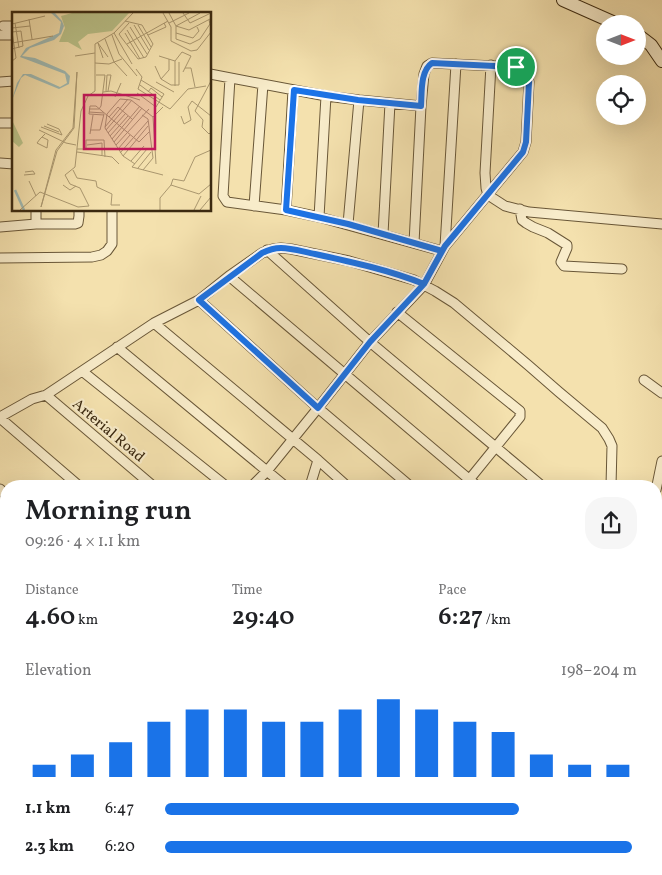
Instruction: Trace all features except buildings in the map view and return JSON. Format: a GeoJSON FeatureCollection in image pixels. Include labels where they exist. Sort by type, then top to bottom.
{"type":"FeatureCollection","features":[{"type":"Feature","properties":{"kind":"main road"},"geometry":{"type":"LineString","coordinates":[[562,0],[596,15]]}},
{"type":"Feature","properties":{"kind":"main road"},"geometry":{"type":"LineString","coordinates":[[646,41],[662,61]]}},
{"type":"Feature","properties":{"kind":"street"},"geometry":{"type":"LineString","coordinates":[[3,26],[12,26]]}},
{"type":"Feature","properties":{"kind":"street"},"geometry":{"type":"LineString","coordinates":[[258,480],[370,342],[424,284],[443,248],[523,152],[525,147],[529,82],[523,70],[516,67],[491,65],[432,63],[427,66],[424,74],[421,106],[414,243]]}},
{"type":"Feature","properties":{"kind":"street"},"geometry":{"type":"LineString","coordinates":[[443,248],[456,64]]}},
{"type":"Feature","properties":{"kind":"street"},"geometry":{"type":"LineString","coordinates":[[491,65],[485,173],[488,195],[505,206],[529,212],[662,224]]}},
{"type":"Feature","properties":{"kind":"street"},"geometry":{"type":"LineString","coordinates":[[211,74],[326,96],[421,106]]}},
{"type":"Feature","properties":{"kind":"street"},"geometry":{"type":"LineString","coordinates":[[230,78],[223,196],[227,202],[286,210],[319,217],[414,243],[443,248]]}},
{"type":"Feature","properties":{"kind":"street"},"geometry":{"type":"LineString","coordinates":[[254,206],[263,84]]}},
{"type":"Feature","properties":{"kind":"street"},"geometry":{"type":"LineString","coordinates":[[286,210],[294,90]]}},
{"type":"Feature","properties":{"kind":"street"},"geometry":{"type":"LineString","coordinates":[[319,217],[326,96]]}},
{"type":"Feature","properties":{"kind":"street"},"geometry":{"type":"LineString","coordinates":[[348,224],[358,100]]}},
{"type":"Feature","properties":{"kind":"street"},"geometry":{"type":"LineString","coordinates":[[383,234],[390,103]]}},
{"type":"Feature","properties":{"kind":"street"},"geometry":{"type":"LineString","coordinates":[[520,209],[522,220],[532,228],[548,233],[567,245],[561,262],[564,266],[622,269]]}},
{"type":"Feature","properties":{"kind":"street"},"geometry":{"type":"LineString","coordinates":[[36,211],[36,224]]}},
{"type":"Feature","properties":{"kind":"street"},"geometry":{"type":"LineString","coordinates":[[0,226],[75,224],[78,223],[79,211]]}},
{"type":"Feature","properties":{"kind":"street"},"geometry":{"type":"LineString","coordinates":[[0,258],[92,257],[101,255],[112,244],[112,211]]}},
{"type":"Feature","properties":{"kind":"street"},"geometry":{"type":"LineString","coordinates":[[72,480],[0,418],[32,400],[46,395],[154,323],[199,300],[262,253],[267,250],[281,248],[349,261],[390,272],[424,284],[454,303],[602,428],[612,446],[611,480]]}},
{"type":"Feature","properties":{"kind":"street"},"geometry":{"type":"LineString","coordinates":[[267,250],[370,342],[535,480]]}},
{"type":"Feature","properties":{"kind":"street"},"geometry":{"type":"LineString","coordinates":[[229,276],[465,480]]}},
{"type":"Feature","properties":{"kind":"street"},"geometry":{"type":"LineString","coordinates":[[199,300],[318,408],[403,480]]}},
{"type":"Feature","properties":{"kind":"street"},"geometry":{"type":"LineString","coordinates":[[397,312],[520,411],[520,417],[473,480]]}},
{"type":"Feature","properties":{"kind":"street"},"geometry":{"type":"LineString","coordinates":[[154,323],[340,480]]}},
{"type":"Feature","properties":{"kind":"street"},"geometry":{"type":"LineString","coordinates":[[117,348],[278,480]]}},
{"type":"Feature","properties":{"kind":"street"},"geometry":{"type":"LineString","coordinates":[[82,371],[218,480]]}},
{"type":"Feature","properties":{"kind":"street"},"geometry":{"type":"LineString","coordinates":[[644,380],[662,393]]}},
{"type":"Feature","properties":{"kind":"street","name":"Arterial Road"},"geometry":{"type":"LineString","coordinates":[[46,395],[147,480]]}},
{"type":"Feature","properties":{"kind":"street"},"geometry":{"type":"LineString","coordinates":[[312,480],[318,460]]}},
{"type":"Feature","properties":{"kind":"street"},"geometry":{"type":"LineString","coordinates":[[658,480],[662,462]]}},
{"type":"Feature","properties":{"kind":"route"},"geometry":{"type":"LineString","coordinates":[[516,67],[432,63],[427,66],[424,74],[421,106],[326,96],[294,90],[286,210],[348,224],[442,251],[424,284],[390,272],[349,261],[291,249],[267,250],[229,276],[199,300],[318,408],[370,342],[424,284],[445,246],[523,152],[526,142],[529,82],[523,70],[516,67]]}}]}
